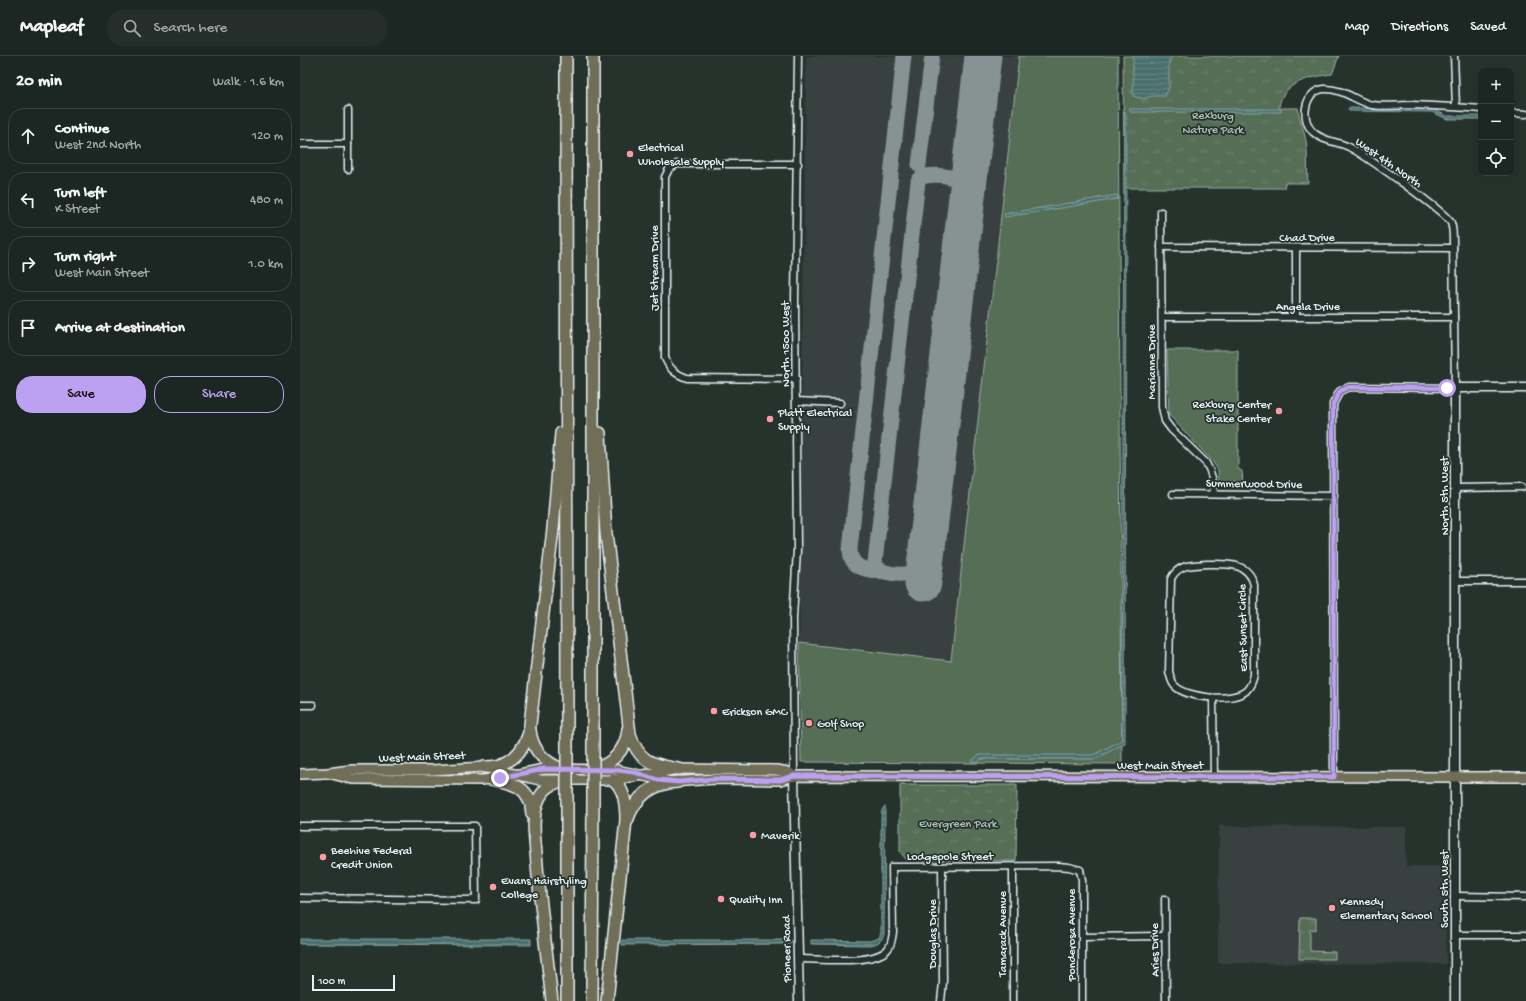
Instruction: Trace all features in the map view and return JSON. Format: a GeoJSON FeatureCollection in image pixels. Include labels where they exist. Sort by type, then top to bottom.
{"type":"FeatureCollection","features":[{"type":"Feature","properties":{"kind":"highway"},"geometry":{"type":"LineString","coordinates":[[566,56],[566,1001]]}},
{"type":"Feature","properties":{"kind":"highway"},"geometry":{"type":"LineString","coordinates":[[592,1001],[593,56]]}},
{"type":"Feature","properties":{"kind":"highway"},"geometry":{"type":"LineString","coordinates":[[593,233],[603,502],[628,720],[632,740],[642,757],[654,764],[679,768]]}},
{"type":"Feature","properties":{"kind":"highway"},"geometry":{"type":"LineString","coordinates":[[484,767],[500,765],[515,757],[524,745],[530,727],[553,529],[567,355]]}},
{"type":"Feature","properties":{"kind":"highway"},"geometry":{"type":"LineString","coordinates":[[589,770],[604,766],[618,755],[625,742],[628,720]]}},
{"type":"Feature","properties":{"kind":"highway"},"geometry":{"type":"LineString","coordinates":[[530,727],[534,744],[540,755],[549,763],[564,770]]}},
{"type":"Feature","properties":{"kind":"highway"},"geometry":{"type":"LineString","coordinates":[[491,779],[514,784],[526,793],[531,805],[552,1001]]}},
{"type":"Feature","properties":{"kind":"highway"},"geometry":{"type":"LineString","coordinates":[[535,833],[536,807],[542,793],[558,782],[574,779]]}},
{"type":"Feature","properties":{"kind":"highway"},"geometry":{"type":"LineString","coordinates":[[607,1001],[626,812],[620,787],[613,780]]}},
{"type":"Feature","properties":{"kind":"highway"},"geometry":{"type":"LineString","coordinates":[[625,828],[632,808],[645,792],[658,785],[678,782]]}},
{"type":"Feature","properties":{"kind":"main road","name":"West Main Street"},"geometry":{"type":"LineString","coordinates":[[300,774],[351,770],[432,770],[484,767],[540,780],[613,780],[679,768],[777,770],[788,772],[794,776]]}},
{"type":"Feature","properties":{"kind":"main road","name":"West Main Street"},"geometry":{"type":"LineString","coordinates":[[328,773],[352,779],[491,779],[536,770],[617,770],[644,775],[658,780],[678,782],[715,779],[780,780],[794,776],[1526,777]]}},
{"type":"Feature","properties":{"kind":"street","name":"North 1500 West"},"geometry":{"type":"LineString","coordinates":[[794,776],[793,618],[797,550],[796,379],[798,56]]}},
{"type":"Feature","properties":{"kind":"street"},"geometry":{"type":"LineString","coordinates":[[1454,56],[1456,106],[1478,109]]}},
{"type":"Feature","properties":{"kind":"street","name":"West 4th North"},"geometry":{"type":"LineString","coordinates":[[1446,217],[1359,152],[1343,144],[1324,139],[1312,132],[1306,119],[1305,108],[1314,93],[1318,90],[1328,89],[1338,91],[1373,105],[1456,106]]}},
{"type":"Feature","properties":{"kind":"street"},"geometry":{"type":"LineString","coordinates":[[348,110],[348,169]]}},
{"type":"Feature","properties":{"kind":"street"},"geometry":{"type":"LineString","coordinates":[[1514,113],[1526,114]]}},
{"type":"Feature","properties":{"kind":"street"},"geometry":{"type":"LineString","coordinates":[[300,144],[348,144]]}},
{"type":"Feature","properties":{"kind":"street","name":"Jet Stream Drive"},"geometry":{"type":"LineString","coordinates":[[796,379],[687,378],[678,375],[670,368],[665,358],[665,178],[669,169],[677,164],[798,164]]}},
{"type":"Feature","properties":{"kind":"street","name":"Marianne Drive"},"geometry":{"type":"LineString","coordinates":[[1161,212],[1163,415],[1171,429],[1206,463],[1213,477],[1214,494]]}},
{"type":"Feature","properties":{"kind":"street","name":"North 5th West"},"geometry":{"type":"LineString","coordinates":[[1446,217],[1452,226],[1453,248],[1456,488],[1456,777]]}},
{"type":"Feature","properties":{"kind":"street","name":"Chad Drive"},"geometry":{"type":"LineString","coordinates":[[1161,248],[1453,248]]}},
{"type":"Feature","properties":{"kind":"street"},"geometry":{"type":"LineString","coordinates":[[1296,248],[1296,317]]}},
{"type":"Feature","properties":{"kind":"street","name":"Angela Drive"},"geometry":{"type":"LineString","coordinates":[[1162,317],[1454,317]]}},
{"type":"Feature","properties":{"kind":"street"},"geometry":{"type":"LineString","coordinates":[[1334,777],[1333,404],[1338,394],[1349,387],[1526,388]]}},
{"type":"Feature","properties":{"kind":"street"},"geometry":{"type":"LineString","coordinates":[[796,401],[840,403]]}},
{"type":"Feature","properties":{"kind":"street"},"geometry":{"type":"LineString","coordinates":[[1456,488],[1522,488]]}},
{"type":"Feature","properties":{"kind":"street","name":"Summerwood Drive"},"geometry":{"type":"LineString","coordinates":[[1173,494],[1334,496]]}},
{"type":"Feature","properties":{"kind":"street","name":"East Sunset Circle"},"geometry":{"type":"LineString","coordinates":[[1208,564],[1228,564],[1244,568],[1253,579],[1254,674],[1250,686],[1242,694],[1213,699],[1178,689],[1171,681],[1169,671],[1171,579],[1177,569],[1181,567],[1208,564]]}},
{"type":"Feature","properties":{"kind":"street"},"geometry":{"type":"LineString","coordinates":[[1456,581],[1526,581]]}},
{"type":"Feature","properties":{"kind":"street"},"geometry":{"type":"LineString","coordinates":[[1213,699],[1214,777]]}},
{"type":"Feature","properties":{"kind":"street"},"geometry":{"type":"LineString","coordinates":[[300,705],[313,705]]}},
{"type":"Feature","properties":{"kind":"street","name":"Pioneer Road"},"geometry":{"type":"LineString","coordinates":[[794,776],[799,1001]]}},
{"type":"Feature","properties":{"kind":"street","name":"South 5th West"},"geometry":{"type":"LineString","coordinates":[[1455,1001],[1456,777]]}},
{"type":"Feature","properties":{"kind":"street"},"geometry":{"type":"LineString","coordinates":[[300,826],[475,826],[476,900],[300,898]]}},
{"type":"Feature","properties":{"kind":"street"},"geometry":{"type":"LineString","coordinates":[[1080,870],[1085,865]]}},
{"type":"Feature","properties":{"kind":"street","name":"Lodgepole Street"},"geometry":{"type":"LineString","coordinates":[[799,959],[871,958],[888,950],[892,942],[893,932],[892,867],[1069,867],[1080,870]]}},
{"type":"Feature","properties":{"kind":"street","name":"Douglas Drive"},"geometry":{"type":"LineString","coordinates":[[941,1001],[943,982],[942,867]]}},
{"type":"Feature","properties":{"kind":"street","name":"Tamarack Avenue"},"geometry":{"type":"LineString","coordinates":[[1013,867],[1013,1001]]}},
{"type":"Feature","properties":{"kind":"street","name":"Ponderosa Avenue"},"geometry":{"type":"LineString","coordinates":[[1080,870],[1082,880],[1082,1001]]}},
{"type":"Feature","properties":{"kind":"street"},"geometry":{"type":"LineString","coordinates":[[1456,896],[1526,897]]}},
{"type":"Feature","properties":{"kind":"street","name":"Aries Drive"},"geometry":{"type":"LineString","coordinates":[[1165,899],[1166,1001]]}},
{"type":"Feature","properties":{"kind":"street"},"geometry":{"type":"LineString","coordinates":[[1456,936],[1526,935]]}},
{"type":"Feature","properties":{"kind":"street"},"geometry":{"type":"LineString","coordinates":[[1082,937],[1165,936]]}},
{"type":"Feature","properties":{"kind":"shaded area"},"geometry":{"type":"Polygon","coordinates":[[[806,56],[1019,56],[951,661],[799,643],[806,56]]]}},
{"type":"Feature","properties":{"kind":"shaded area","name":"Kennedy Elementary School"},"geometry":{"type":"Polygon","coordinates":[[[1219,826],[1406,827],[1406,866],[1446,866],[1446,964],[1218,963],[1219,826]]]}},
{"type":"Feature","properties":{"kind":"green space"},"geometry":{"type":"Polygon","coordinates":[[[1019,56],[1118,56],[1122,764],[801,762],[799,643],[951,661],[1019,56]]]}},
{"type":"Feature","properties":{"kind":"green space","name":"Rexburg Nature Park"},"geometry":{"type":"Polygon","coordinates":[[[1123,56],[1339,56],[1332,74],[1298,82],[1285,92],[1281,99],[1279,108],[1298,108],[1306,141],[1308,183],[1285,183],[1284,188],[1124,188],[1123,56]]]}},
{"type":"Feature","properties":{"kind":"green space"},"geometry":{"type":"Polygon","coordinates":[[[1167,350],[1238,350],[1238,469],[1242,471],[1243,482],[1219,482],[1218,470],[1213,462],[1169,415],[1167,350]]]}},
{"type":"Feature","properties":{"kind":"green space","name":"Evergreen Park"},"geometry":{"type":"Polygon","coordinates":[[[900,785],[1017,785],[1016,861],[907,860],[900,852],[900,785]]]}},
{"type":"Feature","properties":{"kind":"green space"},"geometry":{"type":"Polygon","coordinates":[[[1300,918],[1316,918],[1316,929],[1310,930],[1310,951],[1335,952],[1335,959],[1299,959],[1300,918]]]}},
{"type":"Feature","properties":{"kind":"water"},"geometry":{"type":"Polygon","coordinates":[[[1133,56],[1174,56],[1169,60],[1169,87],[1165,96],[1152,96],[1144,99],[1133,96],[1133,56]]]}},
{"type":"Feature","properties":{"kind":"water"},"geometry":{"type":"Polygon","coordinates":[[[1348,108],[1433,109],[1447,116],[1478,116],[1478,119],[1447,119],[1432,112],[1349,111],[1348,108]]]}},
{"type":"Feature","properties":{"kind":"water"},"geometry":{"type":"Polygon","coordinates":[[[1129,109],[1281,109],[1281,112],[1131,112],[1129,109]]]}},
{"type":"Feature","properties":{"kind":"water"},"geometry":{"type":"Polygon","coordinates":[[[1124,110],[1126,115],[1125,743],[1096,759],[981,759],[979,762],[971,762],[978,755],[1093,755],[1122,740],[1124,110]]]}},
{"type":"Feature","properties":{"kind":"water"},"geometry":{"type":"Polygon","coordinates":[[[1117,195],[1118,199],[1005,217],[1004,214],[1117,195]]]}},
{"type":"Feature","properties":{"kind":"water"},"geometry":{"type":"Polygon","coordinates":[[[885,806],[884,935],[882,939],[875,944],[870,945],[811,944],[811,940],[870,941],[879,938],[881,933],[881,819],[882,810],[885,806]]]}},
{"type":"Feature","properties":{"kind":"water"},"geometry":{"type":"Polygon","coordinates":[[[300,939],[531,939],[531,945],[300,944],[300,939]]]}},
{"type":"Feature","properties":{"kind":"water"},"geometry":{"type":"Polygon","coordinates":[[[622,940],[791,940],[790,944],[622,945],[622,940]]]}},
{"type":"Feature","properties":{"kind":"taxiway"},"geometry":{"type":"LineString","coordinates":[[885,572],[861,568],[853,561],[850,549],[904,56]]}},
{"type":"Feature","properties":{"kind":"taxiway"},"geometry":{"type":"LineString","coordinates":[[919,165],[932,56]]}},
{"type":"Feature","properties":{"kind":"taxiway"},"geometry":{"type":"LineString","coordinates":[[950,177],[964,172],[971,160]]}},
{"type":"Feature","properties":{"kind":"taxiway"},"geometry":{"type":"LineString","coordinates":[[925,561],[916,571],[904,574],[881,570],[875,562],[918,181],[921,178],[930,175],[953,178],[963,185],[967,196]]}},
{"type":"Feature","properties":{"kind":"runway"},"geometry":{"type":"LineString","coordinates":[[923,583],[983,56]]}},
{"type":"Feature","properties":{"kind":"place","name":"Electrical Wholesale Supply"},"geometry":{"type":"Point","coordinates":[630,154]}},
{"type":"Feature","properties":{"kind":"place","name":"Rexburg Center Stake Center"},"geometry":{"type":"Point","coordinates":[1279,411]}},
{"type":"Feature","properties":{"kind":"place","name":"Platt Electrical Supply"},"geometry":{"type":"Point","coordinates":[770,419]}},
{"type":"Feature","properties":{"kind":"place","name":"Erickson GMC"},"geometry":{"type":"Point","coordinates":[714,711]}},
{"type":"Feature","properties":{"kind":"place","name":"Golf Shop"},"geometry":{"type":"Point","coordinates":[809,723]}},
{"type":"Feature","properties":{"kind":"place","name":"Maverik"},"geometry":{"type":"Point","coordinates":[753,835]}},
{"type":"Feature","properties":{"kind":"place","name":"Beehive Federal Credit Union"},"geometry":{"type":"Point","coordinates":[323,857]}},
{"type":"Feature","properties":{"kind":"place","name":"Evans Hairstyling College"},"geometry":{"type":"Point","coordinates":[493,887]}},
{"type":"Feature","properties":{"kind":"place","name":"Quality Inn"},"geometry":{"type":"Point","coordinates":[721,899]}},
{"type":"Feature","properties":{"kind":"place","name":"Kennedy Elementary School"},"geometry":{"type":"Point","coordinates":[1332,908]}},
{"type":"Feature","properties":{"kind":"route"},"geometry":{"type":"LineString","coordinates":[[500,778],[544,769],[617,770],[634,772],[658,780],[671,782],[715,779],[780,780],[794,776],[1334,777],[1333,404],[1340,391],[1349,387],[1447,388]]}}]}
